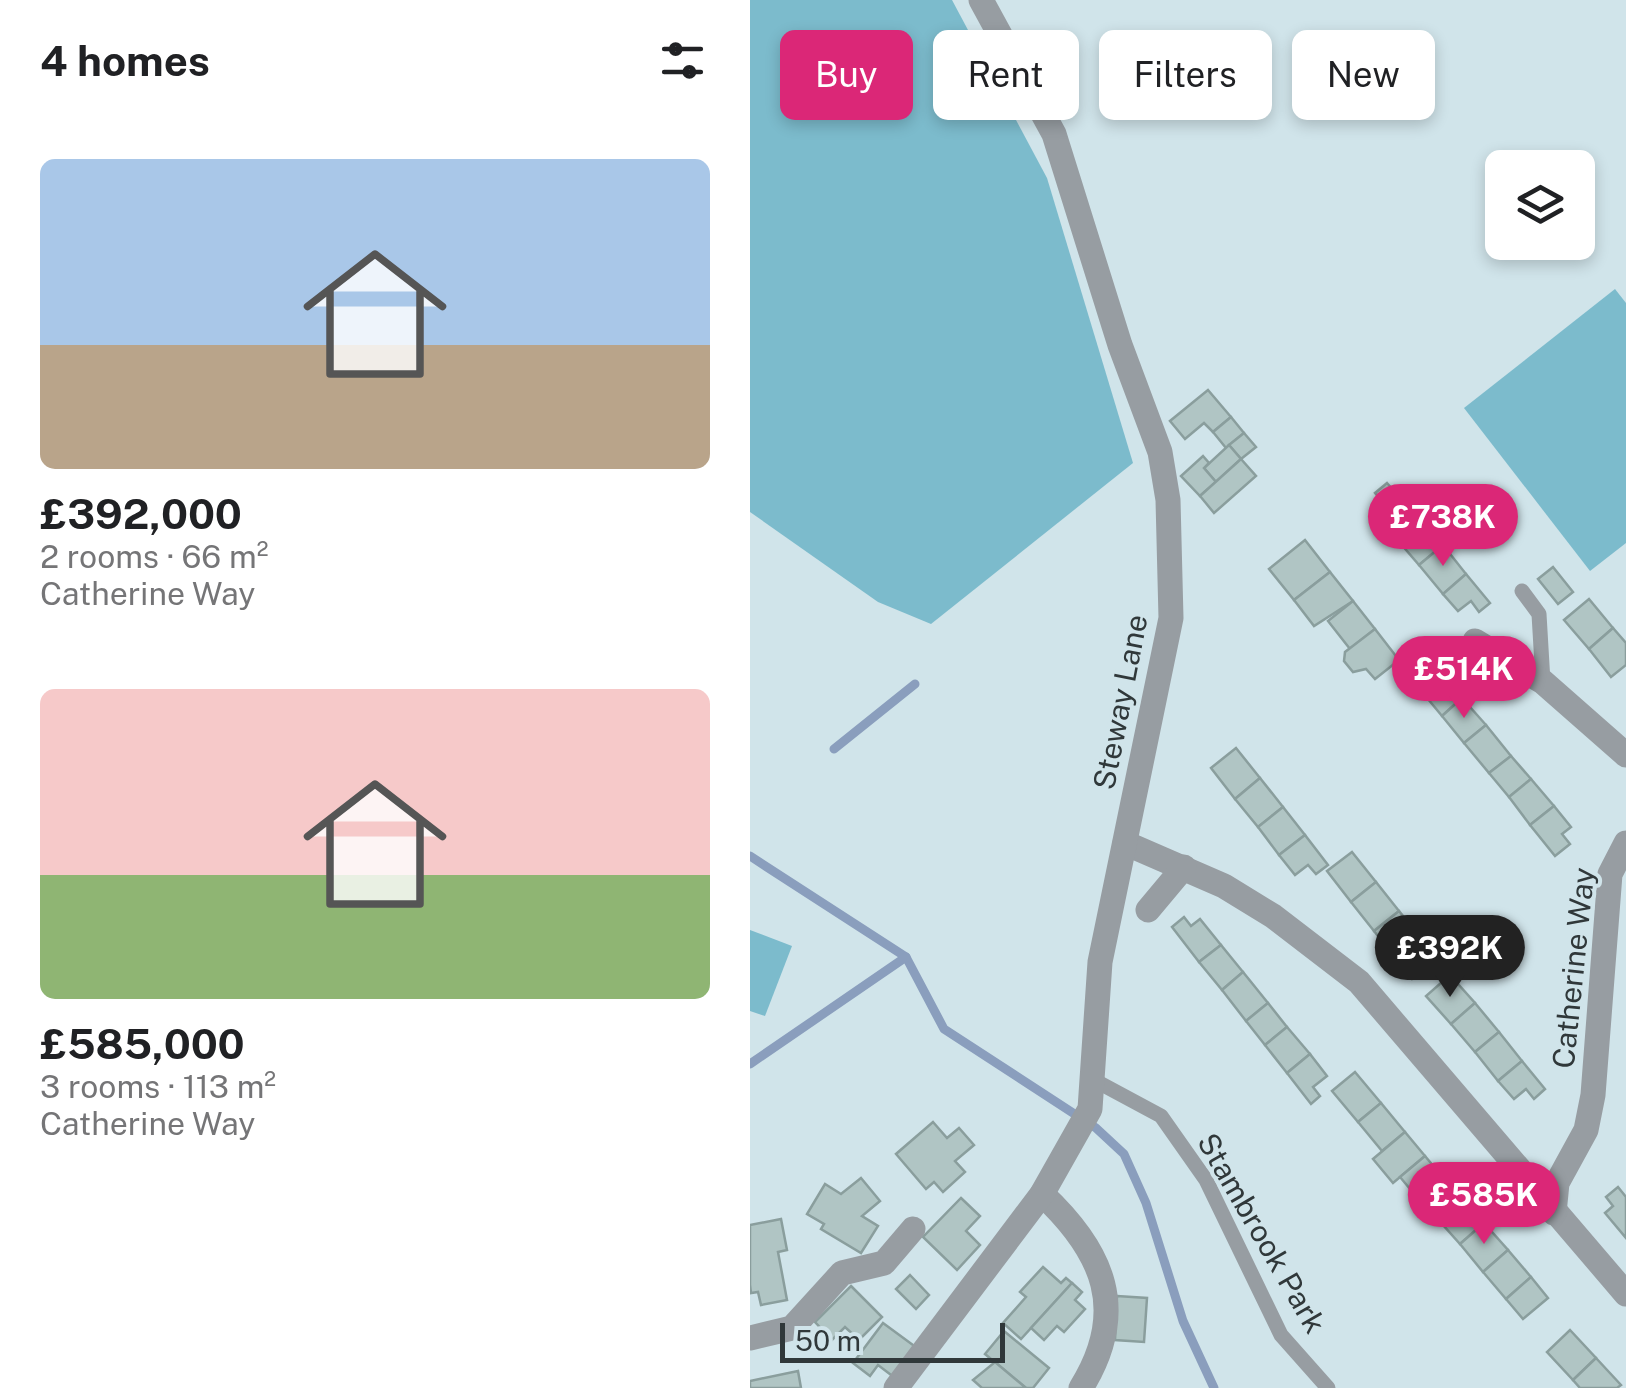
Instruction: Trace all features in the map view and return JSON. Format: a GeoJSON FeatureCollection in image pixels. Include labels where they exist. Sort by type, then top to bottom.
{"type":"FeatureCollection","features":[{"type":"Feature","properties":{"kind":"street","name":"Steway Lane"},"geometry":{"type":"LineString","coordinates":[[896,1388],[1042,1194],[1090,1110],[1100,962],[1172,618],[1165,472],[1054,134],[980,0]]}},
{"type":"Feature","properties":{"kind":"street"},"geometry":{"type":"LineString","coordinates":[[1474,641],[1543,682],[1626,755]]}},
{"type":"Feature","properties":{"kind":"street"},"geometry":{"type":"LineString","coordinates":[[1125,842],[1184,867],[1273,916],[1359,982],[1626,1294]]}},
{"type":"Feature","properties":{"kind":"street","name":"Catherine Way"},"geometry":{"type":"LineString","coordinates":[[1554,1213],[1557,1183],[1586,1130],[1610,874],[1626,843]]}},
{"type":"Feature","properties":{"kind":"street"},"geometry":{"type":"LineString","coordinates":[[1148,910],[1184,867]]}},
{"type":"Feature","properties":{"kind":"street"},"geometry":{"type":"LineString","coordinates":[[1042,1194],[1077,1226],[1093,1253],[1108,1303],[1098,1360],[1081,1388]]}},
{"type":"Feature","properties":{"kind":"street"},"geometry":{"type":"LineString","coordinates":[[750,1338],[792,1328],[842,1273],[884,1263],[913,1229]]}},
{"type":"Feature","properties":{"kind":"lane"},"geometry":{"type":"LineString","coordinates":[[1522,590],[1539,614],[1543,682]]}},
{"type":"Feature","properties":{"kind":"lane","name":"Stambrook Park"},"geometry":{"type":"LineString","coordinates":[[1094,1080],[1161,1116],[1206,1180],[1282,1335],[1328,1388]]}},
{"type":"Feature","properties":{"kind":"shaded area"},"geometry":{"type":"Polygon","coordinates":[[[750,0],[952,0],[968,30],[933,30],[933,120],[1016,120],[1047,178],[1133,463],[931,624],[878,602],[750,512],[750,0]]]}},
{"type":"Feature","properties":{"kind":"shaded area"},"geometry":{"type":"Polygon","coordinates":[[[1615,289],[1626,303],[1626,543],[1590,571],[1464,408],[1615,289]]]}},
{"type":"Feature","properties":{"kind":"shaded area"},"geometry":{"type":"Polygon","coordinates":[[[750,930],[792,946],[765,1016],[750,1011],[750,930]]]}},
{"type":"Feature","properties":{"kind":"building"},"geometry":{"type":"Polygon","coordinates":[[[1208,390],[1231,417],[1213,432],[1204,423],[1185,439],[1170,421],[1208,390]]]}},
{"type":"Feature","properties":{"kind":"building"},"geometry":{"type":"Polygon","coordinates":[[[1231,417],[1244,433],[1226,448],[1213,432],[1231,417]]]}},
{"type":"Feature","properties":{"kind":"building"},"geometry":{"type":"Polygon","coordinates":[[[1244,433],[1256,447],[1241,459],[1229,445],[1244,433]]]}},
{"type":"Feature","properties":{"kind":"building"},"geometry":{"type":"Polygon","coordinates":[[[1229,445],[1241,459],[1216,482],[1204,468],[1229,445]]]}},
{"type":"Feature","properties":{"kind":"building"},"geometry":{"type":"Polygon","coordinates":[[[1203,456],[1209,463],[1204,468],[1216,482],[1200,496],[1181,476],[1203,456]]]}},
{"type":"Feature","properties":{"kind":"building"},"geometry":{"type":"Polygon","coordinates":[[[1241,459],[1256,476],[1214,513],[1200,496],[1241,459]]]}},
{"type":"Feature","properties":{"kind":"building"},"geometry":{"type":"Polygon","coordinates":[[[1387,483],[1417,517],[1395,537],[1375,514],[1385,505],[1375,493],[1387,483]]]}},
{"type":"Feature","properties":{"kind":"building"},"geometry":{"type":"Polygon","coordinates":[[[1417,517],[1443,545],[1419,565],[1395,537],[1417,517]]]}},
{"type":"Feature","properties":{"kind":"building"},"geometry":{"type":"Polygon","coordinates":[[[1305,540],[1330,572],[1294,600],[1269,569],[1305,540]]]}},
{"type":"Feature","properties":{"kind":"building"},"geometry":{"type":"Polygon","coordinates":[[[1443,545],[1466,574],[1443,594],[1419,565],[1443,545]]]}},
{"type":"Feature","properties":{"kind":"building"},"geometry":{"type":"Polygon","coordinates":[[[1553,567],[1573,592],[1558,604],[1538,579],[1553,567]]]}},
{"type":"Feature","properties":{"kind":"building"},"geometry":{"type":"Polygon","coordinates":[[[1330,572],[1353,601],[1314,626],[1294,600],[1330,572]]]}},
{"type":"Feature","properties":{"kind":"building"},"geometry":{"type":"Polygon","coordinates":[[[1466,574],[1490,603],[1479,612],[1471,601],[1458,611],[1443,594],[1466,574]]]}},
{"type":"Feature","properties":{"kind":"building"},"geometry":{"type":"Polygon","coordinates":[[[1589,599],[1613,628],[1589,649],[1564,620],[1589,599]]]}},
{"type":"Feature","properties":{"kind":"building"},"geometry":{"type":"Polygon","coordinates":[[[1353,601],[1375,629],[1350,649],[1328,621],[1353,601]]]}},
{"type":"Feature","properties":{"kind":"building"},"geometry":{"type":"Polygon","coordinates":[[[1613,628],[1626,643],[1626,665],[1611,677],[1589,649],[1613,628]]]}},
{"type":"Feature","properties":{"kind":"building"},"geometry":{"type":"Polygon","coordinates":[[[1375,629],[1399,660],[1375,679],[1366,669],[1353,672],[1344,661],[1345,652],[1375,629]]]}},
{"type":"Feature","properties":{"kind":"building"},"geometry":{"type":"Polygon","coordinates":[[[1425,671],[1433,680],[1441,672],[1462,698],[1442,716],[1413,681],[1425,671]]]}},
{"type":"Feature","properties":{"kind":"building"},"geometry":{"type":"Polygon","coordinates":[[[1462,698],[1486,725],[1464,743],[1442,716],[1462,698]]]}},
{"type":"Feature","properties":{"kind":"building"},"geometry":{"type":"Polygon","coordinates":[[[1486,725],[1511,756],[1489,773],[1464,743],[1486,725]]]}},
{"type":"Feature","properties":{"kind":"building"},"geometry":{"type":"Polygon","coordinates":[[[1236,748],[1260,778],[1235,799],[1211,768],[1236,748]]]}},
{"type":"Feature","properties":{"kind":"building"},"geometry":{"type":"Polygon","coordinates":[[[1511,756],[1531,779],[1509,797],[1489,773],[1511,756]]]}},
{"type":"Feature","properties":{"kind":"building"},"geometry":{"type":"Polygon","coordinates":[[[1260,778],[1283,807],[1258,827],[1235,799],[1260,778]]]}},
{"type":"Feature","properties":{"kind":"building"},"geometry":{"type":"Polygon","coordinates":[[[1531,779],[1554,806],[1530,825],[1509,797],[1531,779]]]}},
{"type":"Feature","properties":{"kind":"building"},"geometry":{"type":"Polygon","coordinates":[[[1554,806],[1571,827],[1562,834],[1570,844],[1555,856],[1530,825],[1554,806]]]}},
{"type":"Feature","properties":{"kind":"building"},"geometry":{"type":"Polygon","coordinates":[[[1283,807],[1305,835],[1279,855],[1258,827],[1283,807]]]}},
{"type":"Feature","properties":{"kind":"building"},"geometry":{"type":"Polygon","coordinates":[[[1305,835],[1328,865],[1316,874],[1308,865],[1295,875],[1279,855],[1305,835]]]}},
{"type":"Feature","properties":{"kind":"building"},"geometry":{"type":"Polygon","coordinates":[[[1352,852],[1376,882],[1351,902],[1327,871],[1352,852]]]}},
{"type":"Feature","properties":{"kind":"building"},"geometry":{"type":"Polygon","coordinates":[[[1376,882],[1399,911],[1374,931],[1351,902],[1376,882]]]}},
{"type":"Feature","properties":{"kind":"building"},"geometry":{"type":"Polygon","coordinates":[[[1399,911],[1421,938],[1396,959],[1374,931],[1399,911]]]}},
{"type":"Feature","properties":{"kind":"building"},"geometry":{"type":"Polygon","coordinates":[[[1184,917],[1191,926],[1200,919],[1221,945],[1199,962],[1172,927],[1184,917]]]}},
{"type":"Feature","properties":{"kind":"building"},"geometry":{"type":"Polygon","coordinates":[[[1421,938],[1437,959],[1412,979],[1396,959],[1421,938]]]}},
{"type":"Feature","properties":{"kind":"building"},"geometry":{"type":"Polygon","coordinates":[[[1221,945],[1243,972],[1222,990],[1199,962],[1221,945]]]}},
{"type":"Feature","properties":{"kind":"building"},"geometry":{"type":"Polygon","coordinates":[[[1243,972],[1268,1003],[1246,1021],[1222,990],[1243,972]]]}},
{"type":"Feature","properties":{"kind":"building"},"geometry":{"type":"Polygon","coordinates":[[[1450,975],[1475,1003],[1451,1024],[1426,996],[1450,975]]]}},
{"type":"Feature","properties":{"kind":"building"},"geometry":{"type":"Polygon","coordinates":[[[1268,1003],[1287,1027],[1265,1045],[1246,1021],[1268,1003]]]}},
{"type":"Feature","properties":{"kind":"building"},"geometry":{"type":"Polygon","coordinates":[[[1475,1003],[1499,1032],[1475,1052],[1451,1024],[1475,1003]]]}},
{"type":"Feature","properties":{"kind":"building"},"geometry":{"type":"Polygon","coordinates":[[[1287,1027],[1310,1054],[1287,1073],[1265,1045],[1287,1027]]]}},
{"type":"Feature","properties":{"kind":"building"},"geometry":{"type":"Polygon","coordinates":[[[1499,1032],[1522,1061],[1498,1081],[1475,1052],[1499,1032]]]}},
{"type":"Feature","properties":{"kind":"building"},"geometry":{"type":"Polygon","coordinates":[[[1310,1054],[1327,1076],[1313,1087],[1320,1096],[1311,1104],[1287,1073],[1310,1054]]]}},
{"type":"Feature","properties":{"kind":"building"},"geometry":{"type":"Polygon","coordinates":[[[1522,1061],[1545,1089],[1534,1099],[1526,1089],[1514,1099],[1498,1081],[1522,1061]]]}},
{"type":"Feature","properties":{"kind":"building"},"geometry":{"type":"Polygon","coordinates":[[[1355,1072],[1381,1103],[1358,1122],[1332,1091],[1355,1072]]]}},
{"type":"Feature","properties":{"kind":"building"},"geometry":{"type":"Polygon","coordinates":[[[1381,1103],[1405,1132],[1382,1151],[1358,1122],[1381,1103]]]}},
{"type":"Feature","properties":{"kind":"building"},"geometry":{"type":"Polygon","coordinates":[[[933,1122],[947,1138],[959,1128],[974,1145],[955,1161],[965,1172],[943,1192],[934,1182],[926,1189],[896,1154],[933,1122]]]}},
{"type":"Feature","properties":{"kind":"building"},"geometry":{"type":"Polygon","coordinates":[[[1405,1132],[1425,1156],[1393,1183],[1373,1159],[1405,1132]]]}},
{"type":"Feature","properties":{"kind":"building"},"geometry":{"type":"Polygon","coordinates":[[[1425,1156],[1445,1180],[1420,1201],[1400,1177],[1425,1156]]]}},
{"type":"Feature","properties":{"kind":"building"},"geometry":{"type":"Polygon","coordinates":[[[861,1178],[880,1201],[862,1216],[878,1226],[861,1253],[821,1229],[824,1224],[807,1214],[825,1184],[841,1194],[861,1178]]]}},
{"type":"Feature","properties":{"kind":"building"},"geometry":{"type":"Polygon","coordinates":[[[1618,1187],[1626,1197],[1626,1238],[1605,1213],[1613,1206],[1606,1197],[1618,1187]]]}},
{"type":"Feature","properties":{"kind":"building"},"geometry":{"type":"Polygon","coordinates":[[[1459,1195],[1484,1223],[1460,1244],[1435,1216],[1459,1195]]]}},
{"type":"Feature","properties":{"kind":"building"},"geometry":{"type":"Polygon","coordinates":[[[961,1198],[980,1216],[966,1231],[980,1245],[957,1270],[923,1237],[961,1198]]]}},
{"type":"Feature","properties":{"kind":"building"},"geometry":{"type":"Polygon","coordinates":[[[781,1219],[787,1250],[778,1252],[787,1300],[761,1305],[758,1292],[751,1293],[750,1225],[781,1219]]]}},
{"type":"Feature","properties":{"kind":"building"},"geometry":{"type":"Polygon","coordinates":[[[1484,1223],[1508,1250],[1483,1272],[1460,1244],[1484,1223]]]}},
{"type":"Feature","properties":{"kind":"building"},"geometry":{"type":"Polygon","coordinates":[[[1508,1250],[1531,1277],[1506,1299],[1483,1272],[1508,1250]]]}},
{"type":"Feature","properties":{"kind":"building"},"geometry":{"type":"Polygon","coordinates":[[[1043,1267],[1061,1283],[1066,1278],[1072,1283],[1021,1339],[1003,1323],[1026,1297],[1020,1292],[1043,1267]]]}},
{"type":"Feature","properties":{"kind":"building"},"geometry":{"type":"Polygon","coordinates":[[[910,1275],[929,1295],[916,1309],[896,1289],[910,1275]]]}},
{"type":"Feature","properties":{"kind":"building"},"geometry":{"type":"Polygon","coordinates":[[[1531,1277],[1548,1298],[1523,1319],[1506,1299],[1531,1277]]]}},
{"type":"Feature","properties":{"kind":"building"},"geometry":{"type":"Polygon","coordinates":[[[1072,1283],[1082,1292],[1075,1300],[1085,1309],[1064,1332],[1057,1326],[1044,1340],[1031,1328],[1072,1283]]]}},
{"type":"Feature","properties":{"kind":"building"},"geometry":{"type":"Polygon","coordinates":[[[851,1286],[882,1317],[859,1340],[845,1327],[832,1340],[815,1322],[851,1286]]]}},
{"type":"Feature","properties":{"kind":"building"},"geometry":{"type":"Polygon","coordinates":[[[1117,1296],[1147,1298],[1144,1342],[1115,1340],[1117,1296]]]}},
{"type":"Feature","properties":{"kind":"building"},"geometry":{"type":"Polygon","coordinates":[[[883,1323],[917,1348],[895,1378],[878,1365],[870,1376],[853,1363],[883,1323]]]}},
{"type":"Feature","properties":{"kind":"building"},"geometry":{"type":"Polygon","coordinates":[[[1570,1330],[1596,1358],[1573,1380],[1547,1352],[1570,1330]]]}},
{"type":"Feature","properties":{"kind":"building"},"geometry":{"type":"Polygon","coordinates":[[[1004,1331],[1049,1368],[1033,1388],[1026,1388],[985,1354],[1004,1331]]]}},
{"type":"Feature","properties":{"kind":"building"},"geometry":{"type":"Polygon","coordinates":[[[1596,1358],[1621,1385],[1580,1388],[1573,1380],[1596,1358]]]}},
{"type":"Feature","properties":{"kind":"building"},"geometry":{"type":"Polygon","coordinates":[[[995,1362],[1026,1388],[982,1388],[973,1380],[995,1362]]]}},
{"type":"Feature","properties":{"kind":"building"},"geometry":{"type":"Polygon","coordinates":[[[798,1371],[801,1388],[750,1388],[750,1381],[798,1371]]]}},
{"type":"Feature","properties":{"kind":"waterway"},"geometry":{"type":"LineString","coordinates":[[834,749],[915,684]]}},
{"type":"Feature","properties":{"kind":"waterway"},"geometry":{"type":"LineString","coordinates":[[750,856],[906,957],[944,1029],[1096,1128],[1124,1154],[1146,1203],[1183,1321],[1214,1388]]}},
{"type":"Feature","properties":{"kind":"waterway"},"geometry":{"type":"LineString","coordinates":[[750,1064],[906,957]]}}]}
